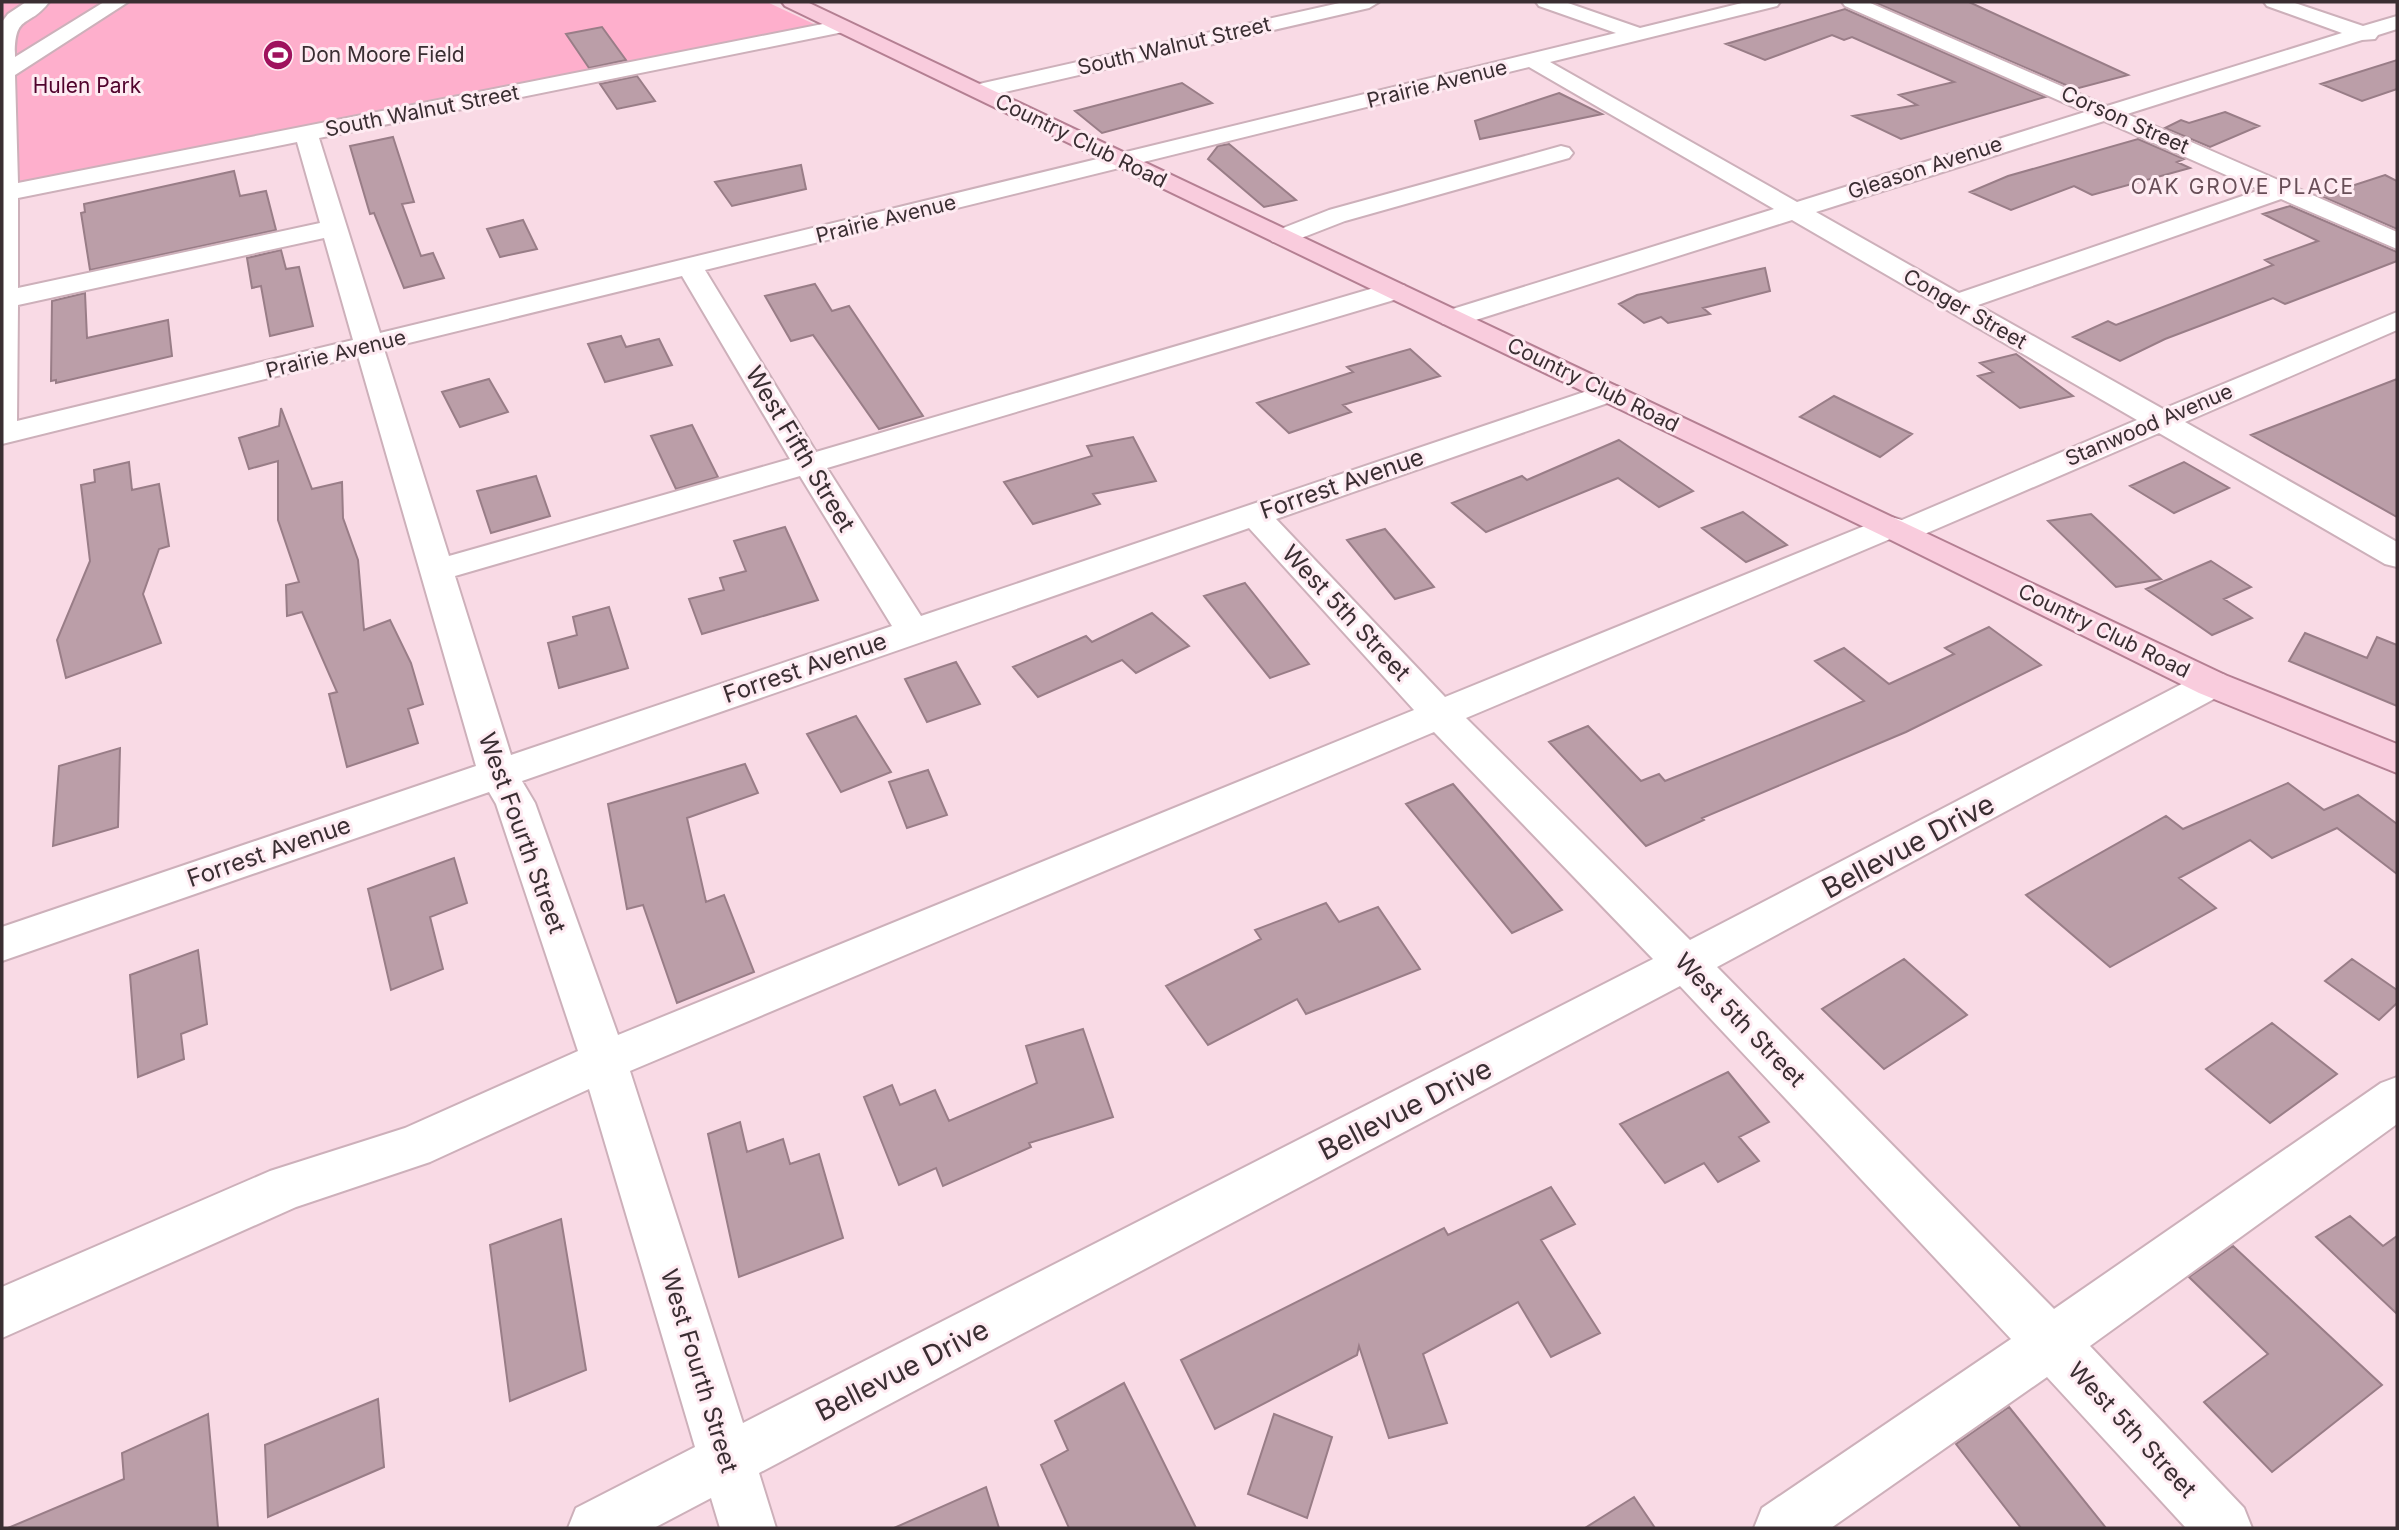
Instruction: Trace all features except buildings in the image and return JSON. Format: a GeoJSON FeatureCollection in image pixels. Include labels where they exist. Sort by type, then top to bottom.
{"type":"FeatureCollection","features":[{"type":"Feature","properties":{"kind":"main road","name":"Country Club Road"},"geometry":{"type":"LineString","coordinates":[[792,2],[1896,529],[2212,684],[2397,760]]}},
{"type":"Feature","properties":{"kind":"street"},"geometry":{"type":"LineString","coordinates":[[2,435],[4,34],[15,18],[39,2]]}},
{"type":"Feature","properties":{"kind":"street"},"geometry":{"type":"LineString","coordinates":[[5,72],[118,2]]}},
{"type":"Feature","properties":{"kind":"street","name":"South Walnut Street"},"geometry":{"type":"LineString","coordinates":[[979,91],[1369,2]]}},
{"type":"Feature","properties":{"kind":"street"},"geometry":{"type":"LineString","coordinates":[[1546,2],[1637,34]]}},
{"type":"Feature","properties":{"kind":"street","name":"Prairie Avenue"},"geometry":{"type":"LineString","coordinates":[[2,435],[1770,2]]}},
{"type":"Feature","properties":{"kind":"street","name":"Corson Street"},"geometry":{"type":"LineString","coordinates":[[1852,2],[2397,241]]}},
{"type":"Feature","properties":{"kind":"street"},"geometry":{"type":"LineString","coordinates":[[2274,2],[2397,46]]}},
{"type":"Feature","properties":{"kind":"street","name":"Gleason Avenue"},"geometry":{"type":"LineString","coordinates":[[1453,318],[2105,111],[2397,22]]}},
{"type":"Feature","properties":{"kind":"street","name":"South Walnut Street"},"geometry":{"type":"LineString","coordinates":[[4,193],[843,26]]}},
{"type":"Feature","properties":{"kind":"street","name":"Conger Street"},"geometry":{"type":"LineString","coordinates":[[1534,61],[2397,556]]}},
{"type":"Feature","properties":{"kind":"street","name":"West Fourth Street"},"geometry":{"type":"LineString","coordinates":[[306,134],[497,773],[515,803],[604,1060],[748,1528]]}},
{"type":"Feature","properties":{"kind":"street"},"geometry":{"type":"LineString","coordinates":[[1282,237],[1338,215],[1376,207],[1562,153]]}},
{"type":"Feature","properties":{"kind":"street"},"geometry":{"type":"LineString","coordinates":[[1954,304],[2283,190]]}},
{"type":"Feature","properties":{"kind":"street"},"geometry":{"type":"LineString","coordinates":[[3,299],[333,228]]}},
{"type":"Feature","properties":{"kind":"street","name":"West Fifth Street"},"geometry":{"type":"LineString","coordinates":[[689,266],[807,463],[913,631]]}},
{"type":"Feature","properties":{"kind":"street"},"geometry":{"type":"LineString","coordinates":[[435,571],[642,513],[1394,291]]}},
{"type":"Feature","properties":{"kind":"street","name":"Stanwood Avenue"},"geometry":{"type":"LineString","coordinates":[[2,1313],[287,1187],[413,1147],[604,1060],[1438,713],[1896,529],[2397,320]]}},
{"type":"Feature","properties":{"kind":"street","name":"Forrest Avenue"},"geometry":{"type":"LineString","coordinates":[[2,944],[1609,393]]}},
{"type":"Feature","properties":{"kind":"street","name":"West 5th Street"},"geometry":{"type":"LineString","coordinates":[[1254,514],[1438,713],[1685,963],[2051,1343],[2224,1528]]}},
{"type":"Feature","properties":{"kind":"street","name":"Bellevue Drive"},"geometry":{"type":"LineString","coordinates":[[596,1528],[1685,963],[2212,684]]}},
{"type":"Feature","properties":{"kind":"street"},"geometry":{"type":"LineString","coordinates":[[1782,1528],[2051,1343],[2397,1098]]}},
{"type":"Feature","properties":{"kind":"green space","name":"Hulen Park"},"geometry":{"type":"Polygon","coordinates":[[[2,2],[767,2],[814,24],[812,28],[2,190],[2,2]]]}},
{"type":"Feature","properties":{"kind":"place","name":"Don Moore Field"},"geometry":{"type":"Point","coordinates":[278,55]}},
{"type":"Feature","properties":{"kind":"district","name":"OAK GROVE PLACE"},"geometry":{"type":"Point","coordinates":[2243,187]}}]}
